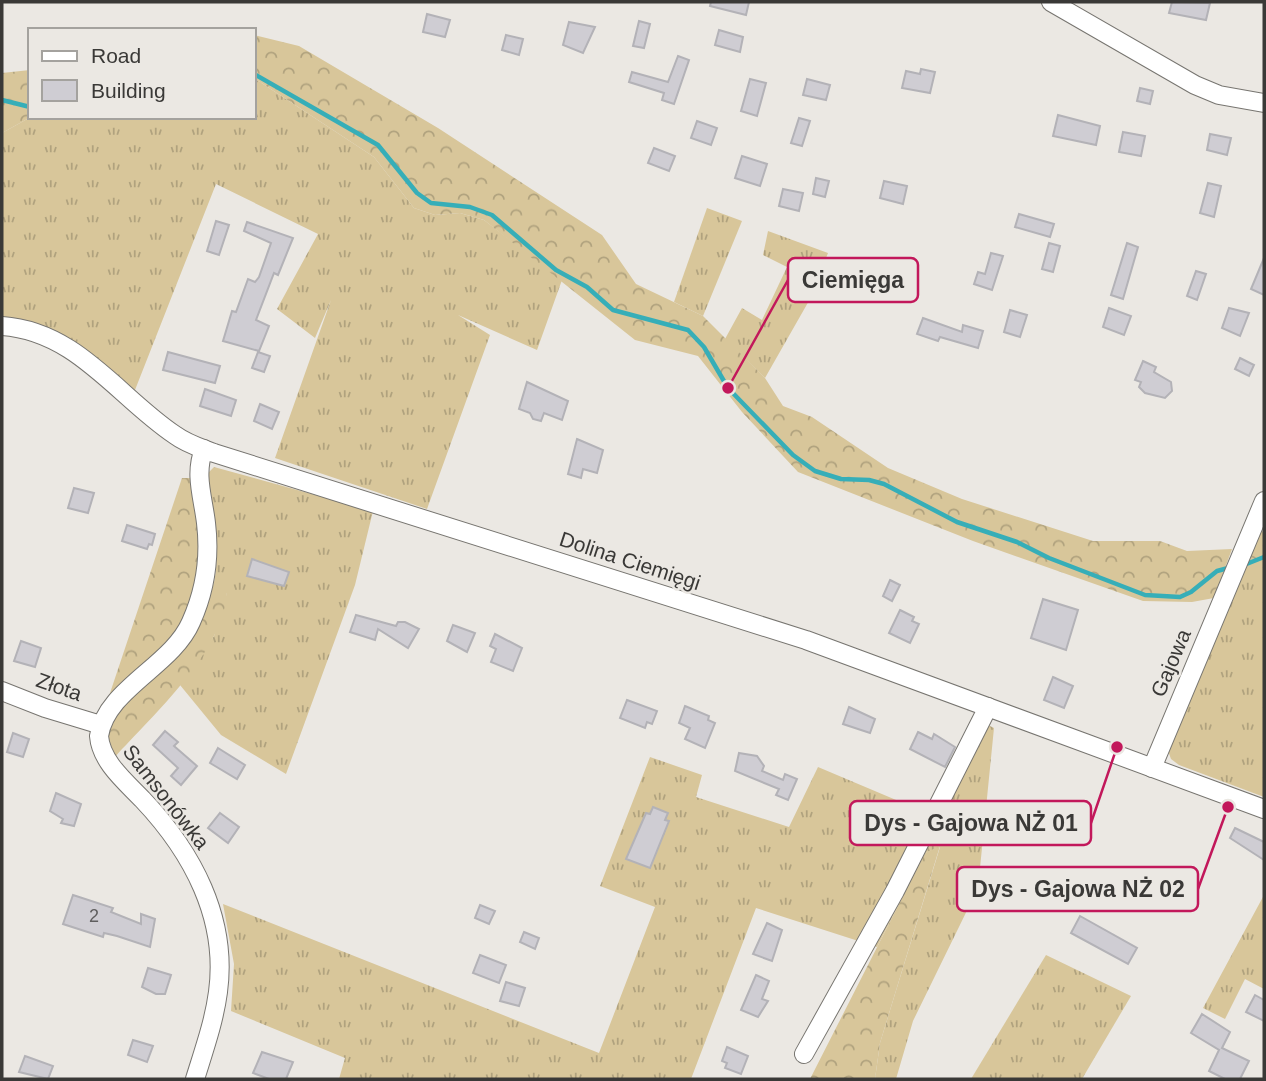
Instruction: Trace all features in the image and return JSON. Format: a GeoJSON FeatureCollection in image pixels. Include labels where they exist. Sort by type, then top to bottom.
{"type":"FeatureCollection","features":[{"type":"Feature","properties":{"kind":"street"},"geometry":{"type":"LineString","coordinates":[[1051,2],[1205,90],[1264,103]]}},
{"type":"Feature","properties":{"kind":"street","name":"Dolina Ciemięgi"},"geometry":{"type":"LineString","coordinates":[[2,326],[34,331],[69,349],[170,432],[204,449],[806,640],[1264,809]]}},
{"type":"Feature","properties":{"kind":"street"},"geometry":{"type":"LineString","coordinates":[[101,725],[112,707],[171,651],[186,632],[194,615],[207,554],[198,471],[204,449]]}},
{"type":"Feature","properties":{"kind":"street","name":"Gajowa"},"geometry":{"type":"LineString","coordinates":[[1152,768],[1264,501]]}},
{"type":"Feature","properties":{"kind":"street","name":"Złota"},"geometry":{"type":"LineString","coordinates":[[2,691],[45,708],[101,725]]}},
{"type":"Feature","properties":{"kind":"street"},"geometry":{"type":"LineString","coordinates":[[804,1054],[895,891],[988,707]]}},
{"type":"Feature","properties":{"kind":"street","name":"Samsonówka"},"geometry":{"type":"LineString","coordinates":[[101,725],[99,740],[104,755],[183,851],[216,922],[220,960],[219,990],[195,1079]]}},
{"type":"Feature","properties":{"kind":"green space"},"geometry":{"type":"Polygon","coordinates":[[[256,35],[299,46],[438,128],[602,235],[636,284],[703,316],[765,378],[783,406],[812,417],[888,468],[962,499],[1093,541],[1160,541],[1187,551],[1232,549],[1214,598],[1192,602],[1143,601],[973,541],[798,472],[742,412],[698,356],[635,340],[484,220],[460,213],[435,215],[414,208],[374,157],[256,79],[256,35]]]}},
{"type":"Feature","properties":{"kind":"green space"},"geometry":{"type":"Polygon","coordinates":[[[28,70],[28,119],[2,133],[2,73],[28,70]]]}},
{"type":"Feature","properties":{"kind":"green space"},"geometry":{"type":"Polygon","coordinates":[[[256,79],[374,157],[414,208],[435,215],[460,213],[484,220],[562,280],[537,350],[458,315],[490,335],[427,509],[275,458],[331,300],[315,338],[277,309],[318,234],[216,184],[135,390],[89,354],[57,335],[22,323],[2,320],[2,133],[28,119],[256,119],[256,79]]]}},
{"type":"Feature","properties":{"kind":"green space"},"geometry":{"type":"Polygon","coordinates":[[[707,208],[742,221],[703,316],[674,302],[707,208]]]}},
{"type":"Feature","properties":{"kind":"green space"},"geometry":{"type":"Polygon","coordinates":[[[768,231],[828,253],[810,299],[765,378],[725,339],[742,308],[762,320],[787,267],[763,255],[768,231]]]}},
{"type":"Feature","properties":{"kind":"green space"},"geometry":{"type":"Polygon","coordinates":[[[214,467],[373,511],[355,585],[286,774],[221,735],[180,685],[214,636],[227,593],[212,590],[216,547],[207,474],[214,467]]]}},
{"type":"Feature","properties":{"kind":"green space"},"geometry":{"type":"Polygon","coordinates":[[[182,478],[191,478],[201,529],[197,585],[227,592],[223,614],[214,637],[184,681],[115,757],[109,740],[107,702],[182,478]]]}},
{"type":"Feature","properties":{"kind":"green space"},"geometry":{"type":"Polygon","coordinates":[[[1261,531],[1264,532],[1264,557],[1248,564],[1261,531]]]}},
{"type":"Feature","properties":{"kind":"green space"},"geometry":{"type":"Polygon","coordinates":[[[1264,557],[1264,797],[1179,765],[1171,759],[1167,748],[1237,585],[1248,564],[1264,557]]]}},
{"type":"Feature","properties":{"kind":"green space"},"geometry":{"type":"Polygon","coordinates":[[[972,717],[994,728],[978,888],[913,1021],[896,1079],[875,1079],[880,1043],[940,847],[925,853],[877,947],[756,908],[691,1079],[339,1079],[345,1058],[231,1011],[234,964],[223,904],[599,1053],[655,907],[600,886],[650,757],[702,775],[696,797],[789,827],[818,767],[934,816],[972,717]]]}},
{"type":"Feature","properties":{"kind":"green space"},"geometry":{"type":"Polygon","coordinates":[[[940,846],[880,1043],[875,1079],[810,1079],[925,853],[940,846]]]}},
{"type":"Feature","properties":{"kind":"green space"},"geometry":{"type":"Polygon","coordinates":[[[1264,895],[1264,989],[1245,979],[1225,1019],[1203,1008],[1264,895]]]}},
{"type":"Feature","properties":{"kind":"green space"},"geometry":{"type":"Polygon","coordinates":[[[1046,955],[1131,996],[1082,1079],[971,1079],[1046,955]]]}},
{"type":"Feature","properties":{"kind":"building"},"geometry":{"type":"Polygon","coordinates":[[[711,2],[749,2],[746,15],[710,6],[711,2]]]}},
{"type":"Feature","properties":{"kind":"building"},"geometry":{"type":"Polygon","coordinates":[[[1172,2],[1210,3],[1206,20],[1169,13],[1172,2]]]}},
{"type":"Feature","properties":{"kind":"building"},"geometry":{"type":"Polygon","coordinates":[[[427,14],[450,20],[445,37],[423,32],[427,14]]]}},
{"type":"Feature","properties":{"kind":"building"},"geometry":{"type":"Polygon","coordinates":[[[639,21],[650,24],[644,48],[633,46],[639,21]]]}},
{"type":"Feature","properties":{"kind":"building"},"geometry":{"type":"Polygon","coordinates":[[[569,22],[595,27],[583,53],[563,45],[569,22]]]}},
{"type":"Feature","properties":{"kind":"building"},"geometry":{"type":"Polygon","coordinates":[[[719,30],[743,37],[740,52],[715,45],[719,30]]]}},
{"type":"Feature","properties":{"kind":"building"},"geometry":{"type":"Polygon","coordinates":[[[506,35],[523,39],[519,55],[502,50],[506,35]]]}},
{"type":"Feature","properties":{"kind":"building"},"geometry":{"type":"Polygon","coordinates":[[[678,56],[689,60],[674,104],[662,100],[664,93],[629,82],[632,72],[668,82],[678,56]]]}},
{"type":"Feature","properties":{"kind":"building"},"geometry":{"type":"Polygon","coordinates":[[[921,69],[935,72],[930,93],[902,88],[906,71],[920,74],[921,69]]]}},
{"type":"Feature","properties":{"kind":"building"},"geometry":{"type":"Polygon","coordinates":[[[750,79],[766,83],[757,116],[741,111],[750,79]]]}},
{"type":"Feature","properties":{"kind":"building"},"geometry":{"type":"Polygon","coordinates":[[[807,79],[830,85],[826,100],[803,95],[807,79]]]}},
{"type":"Feature","properties":{"kind":"building"},"geometry":{"type":"Polygon","coordinates":[[[1140,88],[1153,91],[1150,104],[1137,101],[1140,88]]]}},
{"type":"Feature","properties":{"kind":"building"},"geometry":{"type":"Polygon","coordinates":[[[1058,115],[1100,126],[1096,145],[1053,136],[1058,115]]]}},
{"type":"Feature","properties":{"kind":"building"},"geometry":{"type":"Polygon","coordinates":[[[799,118],[810,121],[802,146],[791,143],[799,118]]]}},
{"type":"Feature","properties":{"kind":"building"},"geometry":{"type":"Polygon","coordinates":[[[697,121],[717,128],[711,145],[691,138],[697,121]]]}},
{"type":"Feature","properties":{"kind":"building"},"geometry":{"type":"Polygon","coordinates":[[[1123,132],[1145,136],[1141,156],[1119,152],[1123,132]]]}},
{"type":"Feature","properties":{"kind":"building"},"geometry":{"type":"Polygon","coordinates":[[[1210,134],[1231,138],[1227,155],[1207,150],[1210,134]]]}},
{"type":"Feature","properties":{"kind":"building"},"geometry":{"type":"Polygon","coordinates":[[[654,148],[675,156],[669,171],[648,163],[654,148]]]}},
{"type":"Feature","properties":{"kind":"building"},"geometry":{"type":"Polygon","coordinates":[[[742,156],[767,164],[760,186],[735,178],[742,156]]]}},
{"type":"Feature","properties":{"kind":"building"},"geometry":{"type":"Polygon","coordinates":[[[816,178],[829,181],[825,197],[813,194],[816,178]]]}},
{"type":"Feature","properties":{"kind":"building"},"geometry":{"type":"Polygon","coordinates":[[[884,181],[907,186],[903,204],[880,198],[884,181]]]}},
{"type":"Feature","properties":{"kind":"building"},"geometry":{"type":"Polygon","coordinates":[[[1208,183],[1221,186],[1214,217],[1200,213],[1208,183]]]}},
{"type":"Feature","properties":{"kind":"building"},"geometry":{"type":"Polygon","coordinates":[[[783,189],[803,193],[799,211],[779,206],[783,189]]]}},
{"type":"Feature","properties":{"kind":"building"},"geometry":{"type":"Polygon","coordinates":[[[1019,214],[1054,224],[1050,237],[1015,227],[1019,214]]]}},
{"type":"Feature","properties":{"kind":"building"},"geometry":{"type":"Polygon","coordinates":[[[216,221],[229,225],[219,255],[207,251],[216,221]]]}},
{"type":"Feature","properties":{"kind":"building"},"geometry":{"type":"Polygon","coordinates":[[[247,222],[293,238],[278,275],[274,273],[256,320],[269,326],[259,351],[223,341],[232,311],[236,312],[248,279],[255,282],[259,277],[271,243],[244,231],[247,222]]]}},
{"type":"Feature","properties":{"kind":"building"},"geometry":{"type":"Polygon","coordinates":[[[1049,243],[1060,246],[1053,272],[1042,269],[1049,243]]]}},
{"type":"Feature","properties":{"kind":"building"},"geometry":{"type":"Polygon","coordinates":[[[1127,243],[1138,247],[1123,299],[1111,295],[1127,243]]]}},
{"type":"Feature","properties":{"kind":"building"},"geometry":{"type":"Polygon","coordinates":[[[991,253],[1003,256],[992,290],[974,284],[978,272],[985,274],[991,253]]]}},
{"type":"Feature","properties":{"kind":"building"},"geometry":{"type":"Polygon","coordinates":[[[1264,258],[1264,295],[1251,289],[1264,258]]]}},
{"type":"Feature","properties":{"kind":"building"},"geometry":{"type":"Polygon","coordinates":[[[1196,271],[1206,274],[1197,300],[1187,296],[1196,271]]]}},
{"type":"Feature","properties":{"kind":"building"},"geometry":{"type":"Polygon","coordinates":[[[1109,308],[1131,316],[1124,335],[1103,327],[1109,308]]]}},
{"type":"Feature","properties":{"kind":"building"},"geometry":{"type":"Polygon","coordinates":[[[1229,308],[1249,313],[1240,336],[1222,328],[1229,308]]]}},
{"type":"Feature","properties":{"kind":"building"},"geometry":{"type":"Polygon","coordinates":[[[1010,310],[1027,315],[1020,337],[1004,332],[1010,310]]]}},
{"type":"Feature","properties":{"kind":"building"},"geometry":{"type":"Polygon","coordinates":[[[923,318],[962,332],[963,325],[983,331],[978,348],[940,337],[938,341],[917,334],[923,318]]]}},
{"type":"Feature","properties":{"kind":"building"},"geometry":{"type":"Polygon","coordinates":[[[168,352],[220,366],[215,383],[163,370],[168,352]]]}},
{"type":"Feature","properties":{"kind":"building"},"geometry":{"type":"Polygon","coordinates":[[[258,352],[270,356],[264,372],[252,368],[258,352]]]}},
{"type":"Feature","properties":{"kind":"building"},"geometry":{"type":"Polygon","coordinates":[[[1240,358],[1254,365],[1249,376],[1235,369],[1240,358]]]}},
{"type":"Feature","properties":{"kind":"building"},"geometry":{"type":"Polygon","coordinates":[[[1143,361],[1156,367],[1154,372],[1171,382],[1172,391],[1165,398],[1145,393],[1139,387],[1141,382],[1135,380],[1143,361]]]}},
{"type":"Feature","properties":{"kind":"building"},"geometry":{"type":"Polygon","coordinates":[[[527,382],[568,401],[562,420],[544,413],[541,421],[533,419],[530,413],[519,409],[527,382]]]}},
{"type":"Feature","properties":{"kind":"building"},"geometry":{"type":"Polygon","coordinates":[[[205,389],[236,400],[231,416],[200,406],[205,389]]]}},
{"type":"Feature","properties":{"kind":"building"},"geometry":{"type":"Polygon","coordinates":[[[260,404],[279,412],[272,429],[254,421],[260,404]]]}},
{"type":"Feature","properties":{"kind":"building"},"geometry":{"type":"Polygon","coordinates":[[[577,439],[603,450],[597,473],[583,469],[581,478],[568,474],[577,439]]]}},
{"type":"Feature","properties":{"kind":"building"},"geometry":{"type":"Polygon","coordinates":[[[74,488],[94,493],[88,513],[68,508],[74,488]]]}},
{"type":"Feature","properties":{"kind":"building"},"geometry":{"type":"Polygon","coordinates":[[[127,525],[155,534],[152,545],[149,544],[147,549],[122,541],[127,525]]]}},
{"type":"Feature","properties":{"kind":"building"},"geometry":{"type":"Polygon","coordinates":[[[252,559],[289,572],[284,586],[247,576],[252,559]]]}},
{"type":"Feature","properties":{"kind":"building"},"geometry":{"type":"Polygon","coordinates":[[[890,580],[900,585],[892,601],[883,596],[890,580]]]}},
{"type":"Feature","properties":{"kind":"building"},"geometry":{"type":"Polygon","coordinates":[[[1043,599],[1078,610],[1066,650],[1031,638],[1043,599]]]}},
{"type":"Feature","properties":{"kind":"building"},"geometry":{"type":"Polygon","coordinates":[[[900,610],[914,617],[912,621],[919,624],[910,643],[889,633],[900,610]]]}},
{"type":"Feature","properties":{"kind":"building"},"geometry":{"type":"Polygon","coordinates":[[[356,615],[396,626],[398,622],[405,622],[419,629],[408,648],[378,629],[375,640],[350,632],[356,615]]]}},
{"type":"Feature","properties":{"kind":"building"},"geometry":{"type":"Polygon","coordinates":[[[453,625],[475,633],[467,652],[447,641],[453,625]]]}},
{"type":"Feature","properties":{"kind":"building"},"geometry":{"type":"Polygon","coordinates":[[[495,634],[522,648],[513,671],[491,662],[496,649],[490,646],[495,634]]]}},
{"type":"Feature","properties":{"kind":"building"},"geometry":{"type":"Polygon","coordinates":[[[21,641],[41,648],[35,667],[14,661],[21,641]]]}},
{"type":"Feature","properties":{"kind":"building"},"geometry":{"type":"Polygon","coordinates":[[[1053,677],[1073,686],[1064,708],[1044,700],[1053,677]]]}},
{"type":"Feature","properties":{"kind":"building"},"geometry":{"type":"Polygon","coordinates":[[[627,700],[657,711],[652,724],[647,722],[645,728],[620,718],[627,700]]]}},
{"type":"Feature","properties":{"kind":"building"},"geometry":{"type":"Polygon","coordinates":[[[685,706],[709,716],[708,720],[715,723],[705,748],[685,739],[690,728],[679,723],[685,706]]]}},
{"type":"Feature","properties":{"kind":"building"},"geometry":{"type":"Polygon","coordinates":[[[849,707],[875,719],[870,733],[843,724],[849,707]]]}},
{"type":"Feature","properties":{"kind":"building"},"geometry":{"type":"Polygon","coordinates":[[[165,731],[178,742],[174,746],[197,766],[181,785],[171,776],[178,768],[153,745],[165,731]]]}},
{"type":"Feature","properties":{"kind":"building"},"geometry":{"type":"Polygon","coordinates":[[[918,732],[932,739],[934,734],[955,747],[945,767],[910,749],[918,732]]]}},
{"type":"Feature","properties":{"kind":"building"},"geometry":{"type":"Polygon","coordinates":[[[13,733],[29,739],[23,757],[7,752],[13,733]]]}},
{"type":"Feature","properties":{"kind":"building"},"geometry":{"type":"Polygon","coordinates":[[[218,748],[245,765],[237,779],[210,763],[218,748]]]}},
{"type":"Feature","properties":{"kind":"building"},"geometry":{"type":"Polygon","coordinates":[[[739,753],[757,756],[764,766],[762,771],[783,780],[785,774],[797,779],[788,800],[776,795],[779,789],[735,771],[739,753]]]}},
{"type":"Feature","properties":{"kind":"building"},"geometry":{"type":"Polygon","coordinates":[[[56,793],[81,804],[74,826],[61,823],[63,819],[50,811],[56,793]]]}},
{"type":"Feature","properties":{"kind":"building"},"geometry":{"type":"Polygon","coordinates":[[[653,807],[668,813],[665,820],[669,821],[650,868],[626,859],[646,813],[650,814],[653,807]]]}},
{"type":"Feature","properties":{"kind":"building"},"geometry":{"type":"Polygon","coordinates":[[[220,813],[239,827],[228,843],[208,828],[220,813]]]}},
{"type":"Feature","properties":{"kind":"building"},"geometry":{"type":"Polygon","coordinates":[[[1235,828],[1264,842],[1264,860],[1230,838],[1235,828]]]}},
{"type":"Feature","properties":{"kind":"building"},"geometry":{"type":"Polygon","coordinates":[[[73,895],[113,908],[111,912],[141,924],[141,914],[155,919],[150,947],[104,933],[103,937],[63,924],[73,895]]]}},
{"type":"Feature","properties":{"kind":"building"},"geometry":{"type":"Polygon","coordinates":[[[480,905],[495,911],[489,924],[475,918],[480,905]]]}},
{"type":"Feature","properties":{"kind":"building"},"geometry":{"type":"Polygon","coordinates":[[[1080,916],[1137,948],[1128,964],[1071,933],[1080,916]]]}},
{"type":"Feature","properties":{"kind":"building"},"geometry":{"type":"Polygon","coordinates":[[[767,923],[782,930],[772,961],[753,954],[767,923]]]}},
{"type":"Feature","properties":{"kind":"building"},"geometry":{"type":"Polygon","coordinates":[[[524,932],[539,938],[535,949],[520,942],[524,932]]]}},
{"type":"Feature","properties":{"kind":"building"},"geometry":{"type":"Polygon","coordinates":[[[480,955],[506,965],[499,983],[473,973],[480,955]]]}},
{"type":"Feature","properties":{"kind":"building"},"geometry":{"type":"Polygon","coordinates":[[[148,968],[171,975],[165,994],[156,994],[142,987],[148,968]]]}},
{"type":"Feature","properties":{"kind":"building"},"geometry":{"type":"Polygon","coordinates":[[[756,975],[769,981],[762,999],[768,1001],[758,1017],[741,1010],[756,975]]]}},
{"type":"Feature","properties":{"kind":"building"},"geometry":{"type":"Polygon","coordinates":[[[506,982],[525,988],[519,1006],[500,1001],[506,982]]]}},
{"type":"Feature","properties":{"kind":"building"},"geometry":{"type":"Polygon","coordinates":[[[1255,995],[1264,1000],[1264,1021],[1246,1012],[1255,995]]]}},
{"type":"Feature","properties":{"kind":"building"},"geometry":{"type":"Polygon","coordinates":[[[1202,1014],[1230,1032],[1222,1048],[1249,1061],[1240,1079],[1225,1079],[1209,1071],[1219,1050],[1191,1033],[1202,1014]]]}},
{"type":"Feature","properties":{"kind":"building"},"geometry":{"type":"Polygon","coordinates":[[[133,1040],[153,1046],[147,1062],[128,1055],[133,1040]]]}},
{"type":"Feature","properties":{"kind":"building"},"geometry":{"type":"Polygon","coordinates":[[[727,1047],[748,1056],[741,1074],[725,1068],[727,1063],[722,1061],[727,1047]]]}},
{"type":"Feature","properties":{"kind":"building"},"geometry":{"type":"Polygon","coordinates":[[[262,1052],[293,1062],[286,1079],[269,1079],[253,1073],[262,1052]]]}},
{"type":"Feature","properties":{"kind":"building"},"geometry":{"type":"Polygon","coordinates":[[[25,1056],[53,1066],[48,1079],[19,1072],[25,1056]]]}},
{"type":"Feature","properties":{"kind":"waterway"},"geometry":{"type":"LineString","coordinates":[[256,75],[378,145],[417,193],[431,203],[470,207],[492,215],[556,270],[587,287],[613,310],[688,330],[704,347],[728,388],[793,455],[815,471],[841,479],[869,480],[884,484],[957,522],[1017,542],[1049,558],[1145,595],[1180,597],[1191,592],[1217,571],[1232,567]]}},
{"type":"Feature","properties":{"kind":"waterway"},"geometry":{"type":"LineString","coordinates":[[2,100],[28,106]]}},
{"type":"Feature","properties":{"kind":"waterway"},"geometry":{"type":"LineString","coordinates":[[1244,565],[1264,557]]}},
{"type":"Feature","properties":{"kind":"place","name":"Ciemięga"},"geometry":{"type":"Point","coordinates":[728,388]}},
{"type":"Feature","properties":{"kind":"place","name":"Dys - Gajowa NŻ 01"},"geometry":{"type":"Point","coordinates":[1117,747]}},
{"type":"Feature","properties":{"kind":"place","name":"Dys - Gajowa NŻ 02"},"geometry":{"type":"Point","coordinates":[1228,807]}}]}
